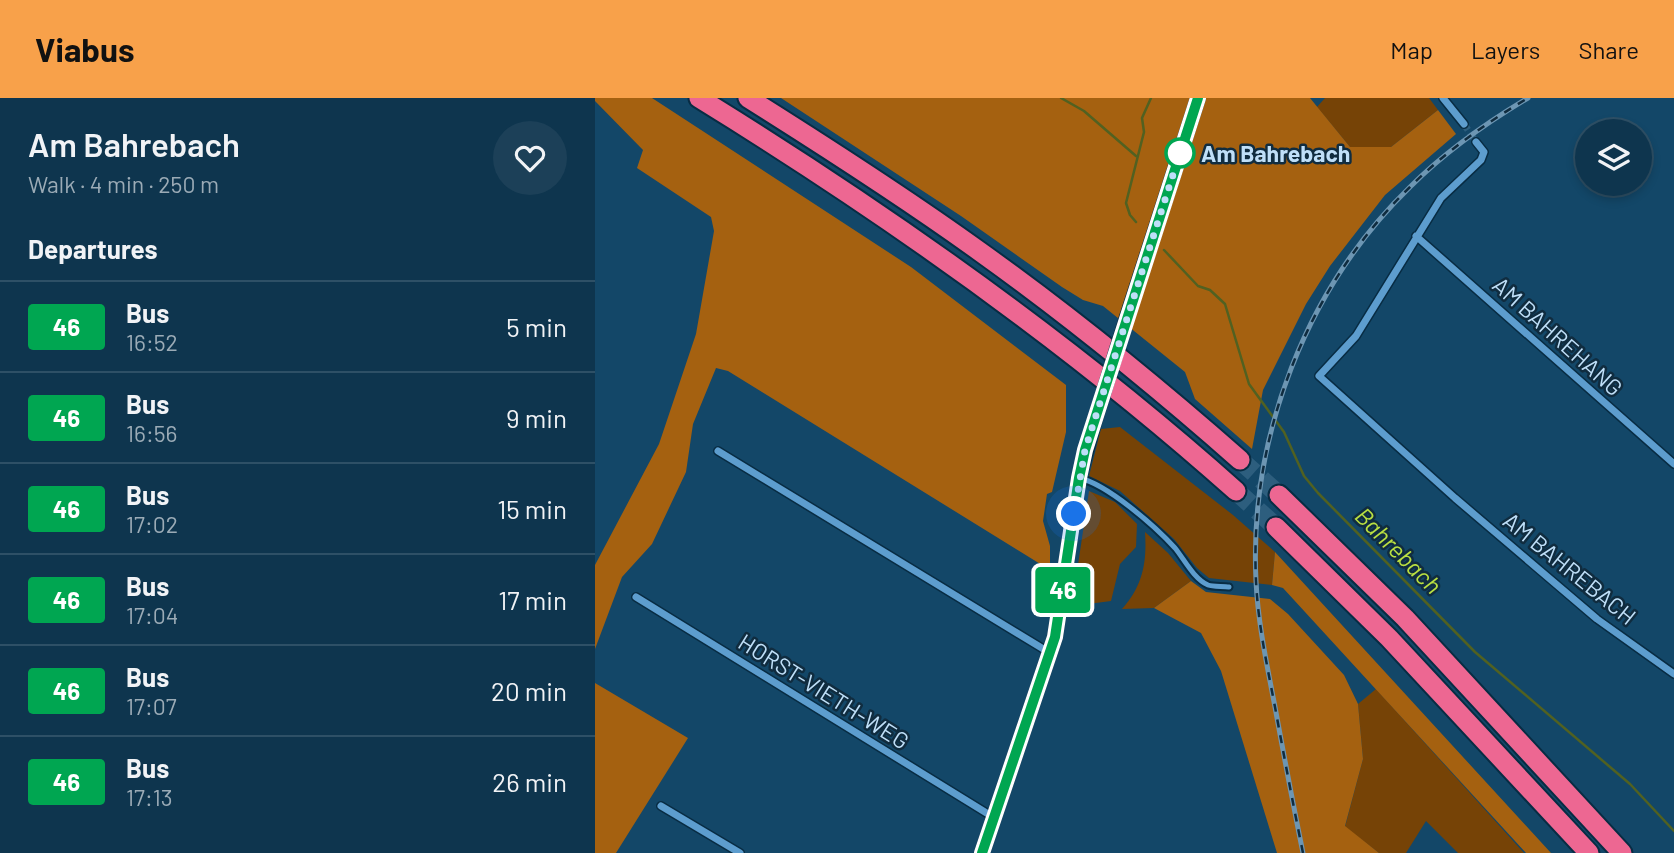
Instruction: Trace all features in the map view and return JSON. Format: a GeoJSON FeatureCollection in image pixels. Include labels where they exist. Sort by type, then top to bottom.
{"type":"FeatureCollection","features":[{"type":"Feature","properties":{"kind":"highway"},"geometry":{"type":"LineString","coordinates":[[699,98],[886,218],[962,271],[1119,390],[1235,491]]}},
{"type":"Feature","properties":{"kind":"highway"},"geometry":{"type":"LineString","coordinates":[[748,98],[858,168],[989,258],[1132,367],[1240,460]]}},
{"type":"Feature","properties":{"kind":"highway"},"geometry":{"type":"LineString","coordinates":[[1279,495],[1405,618],[1622,853]]}},
{"type":"Feature","properties":{"kind":"highway"},"geometry":{"type":"LineString","coordinates":[[1276,527],[1407,657],[1589,853]]}},
{"type":"Feature","properties":{"kind":"street"},"geometry":{"type":"LineString","coordinates":[[982,853],[1050,653],[1060,615],[1079,478],[1094,423],[1198,98]]}},
{"type":"Feature","properties":{"kind":"street"},"geometry":{"type":"LineString","coordinates":[[1443,98],[1464,124]]}},
{"type":"Feature","properties":{"kind":"street"},"geometry":{"type":"LineString","coordinates":[[1416,236],[1441,198],[1481,160],[1484,152],[1476,142]]}},
{"type":"Feature","properties":{"kind":"street","name":"AM BAHREBACH"},"geometry":{"type":"LineString","coordinates":[[1416,236],[1356,336],[1319,376],[1455,498],[1597,618],[1674,674]]}},
{"type":"Feature","properties":{"kind":"street","name":"AM BAHREHANG"},"geometry":{"type":"LineString","coordinates":[[1416,236],[1674,464]]}},
{"type":"Feature","properties":{"kind":"street"},"geometry":{"type":"LineString","coordinates":[[719,451],[1050,653]]}},
{"type":"Feature","properties":{"kind":"street","name":"HORST-VIETH-WEG"},"geometry":{"type":"LineString","coordinates":[[636,597],[993,817]]}},
{"type":"Feature","properties":{"kind":"street"},"geometry":{"type":"LineString","coordinates":[[660,806],[740,853]]}},
{"type":"Feature","properties":{"kind":"lane"},"geometry":{"type":"LineString","coordinates":[[1079,478],[1094,482],[1115,494],[1172,545],[1208,586],[1229,587]]}},
{"type":"Feature","properties":{"kind":"shaded area"},"geometry":{"type":"Polygon","coordinates":[[[595,98],[652,98],[911,267],[1066,385],[1066,432],[1052,492],[1047,494],[1043,521],[1050,546],[1050,570],[728,371],[716,368],[693,424],[686,472],[652,544],[622,577],[595,649],[595,565],[659,444],[696,334],[714,231],[711,217],[637,168],[643,150],[595,98]]]}},
{"type":"Feature","properties":{"kind":"shaded area"},"geometry":{"type":"Polygon","coordinates":[[[781,98],[1310,98],[1350,147],[1391,147],[1438,110],[1456,134],[1385,195],[1330,266],[1306,304],[1263,390],[1252,449],[1195,399],[1185,372],[1103,306],[1083,300],[1062,287],[961,216],[781,98]]]}},
{"type":"Feature","properties":{"kind":"shaded area"},"geometry":{"type":"Polygon","coordinates":[[[1325,98],[1429,98],[1438,110],[1391,147],[1350,147],[1317,107],[1325,98]]]}},
{"type":"Feature","properties":{"kind":"shaded area"},"geometry":{"type":"Polygon","coordinates":[[[1120,427],[1233,515],[1275,552],[1272,585],[1209,578],[1197,568],[1174,539],[1120,491],[1089,476],[1101,429],[1120,427]]]}},
{"type":"Feature","properties":{"kind":"shaded area"},"geometry":{"type":"Polygon","coordinates":[[[1089,491],[1115,502],[1137,524],[1136,547],[1120,564],[1111,601],[1088,604],[1075,585],[1089,491]]]}},
{"type":"Feature","properties":{"kind":"shaded area"},"geometry":{"type":"Polygon","coordinates":[[[1145,532],[1168,553],[1191,581],[1154,608],[1122,609],[1135,591],[1142,573],[1145,532]]]}},
{"type":"Feature","properties":{"kind":"shaded area"},"geometry":{"type":"Polygon","coordinates":[[[1275,552],[1551,853],[1526,853],[1283,588],[1272,585],[1275,552]]]}},
{"type":"Feature","properties":{"kind":"shaded area"},"geometry":{"type":"Polygon","coordinates":[[[1191,581],[1206,592],[1270,599],[1288,614],[1344,675],[1358,704],[1363,759],[1345,826],[1379,853],[1277,853],[1221,671],[1201,633],[1154,608],[1191,581]]]}},
{"type":"Feature","properties":{"kind":"shaded area"},"geometry":{"type":"Polygon","coordinates":[[[595,683],[688,738],[616,853],[595,853],[595,683]]]}},
{"type":"Feature","properties":{"kind":"shaded area"},"geometry":{"type":"Polygon","coordinates":[[[1376,689],[1524,853],[1458,853],[1426,821],[1406,853],[1379,853],[1345,827],[1363,759],[1358,704],[1376,689]]]}},
{"type":"Feature","properties":{"kind":"waterway"},"geometry":{"type":"LineString","coordinates":[[1061,98],[1084,111],[1136,156]]}},
{"type":"Feature","properties":{"kind":"waterway","name":"Bahrebach"},"geometry":{"type":"LineString","coordinates":[[1136,222],[1126,203],[1144,132],[1142,118],[1151,98]]}},
{"type":"Feature","properties":{"kind":"waterway","name":"Bahrebach"},"geometry":{"type":"LineString","coordinates":[[1164,250],[1198,286],[1210,290],[1225,304],[1249,384],[1284,432],[1304,476],[1318,493],[1475,652],[1630,784],[1674,831]]}},
{"type":"Feature","properties":{"kind":"tunnel"},"geometry":{"type":"LineString","coordinates":[[1464,124],[1476,142]]}},
{"type":"Feature","properties":{"kind":"tunnel"},"geometry":{"type":"LineString","coordinates":[[1240,460],[1279,495]]}},
{"type":"Feature","properties":{"kind":"tunnel"},"geometry":{"type":"LineString","coordinates":[[1236,491],[1276,527]]}},
{"type":"Feature","properties":{"kind":"railway"},"geometry":{"type":"LineString","coordinates":[[1303,853],[1266,660],[1257,597],[1256,527],[1262,473],[1274,420],[1291,368],[1314,318],[1341,271],[1373,227],[1437,162],[1481,128],[1528,98]]}},
{"type":"Feature","properties":{"kind":"bus line","name":"46"},"geometry":{"type":"LineString","coordinates":[[982,853],[1055,637],[1085,450],[1198,98]]}},
{"type":"Feature","properties":{"kind":"place","name":"Am Bahrebach"},"geometry":{"type":"Point","coordinates":[1180,153]}},
{"type":"Feature","properties":{"kind":"route"},"geometry":{"type":"LineString","coordinates":[[1074,514],[1085,450],[1180,153]]}}]}
